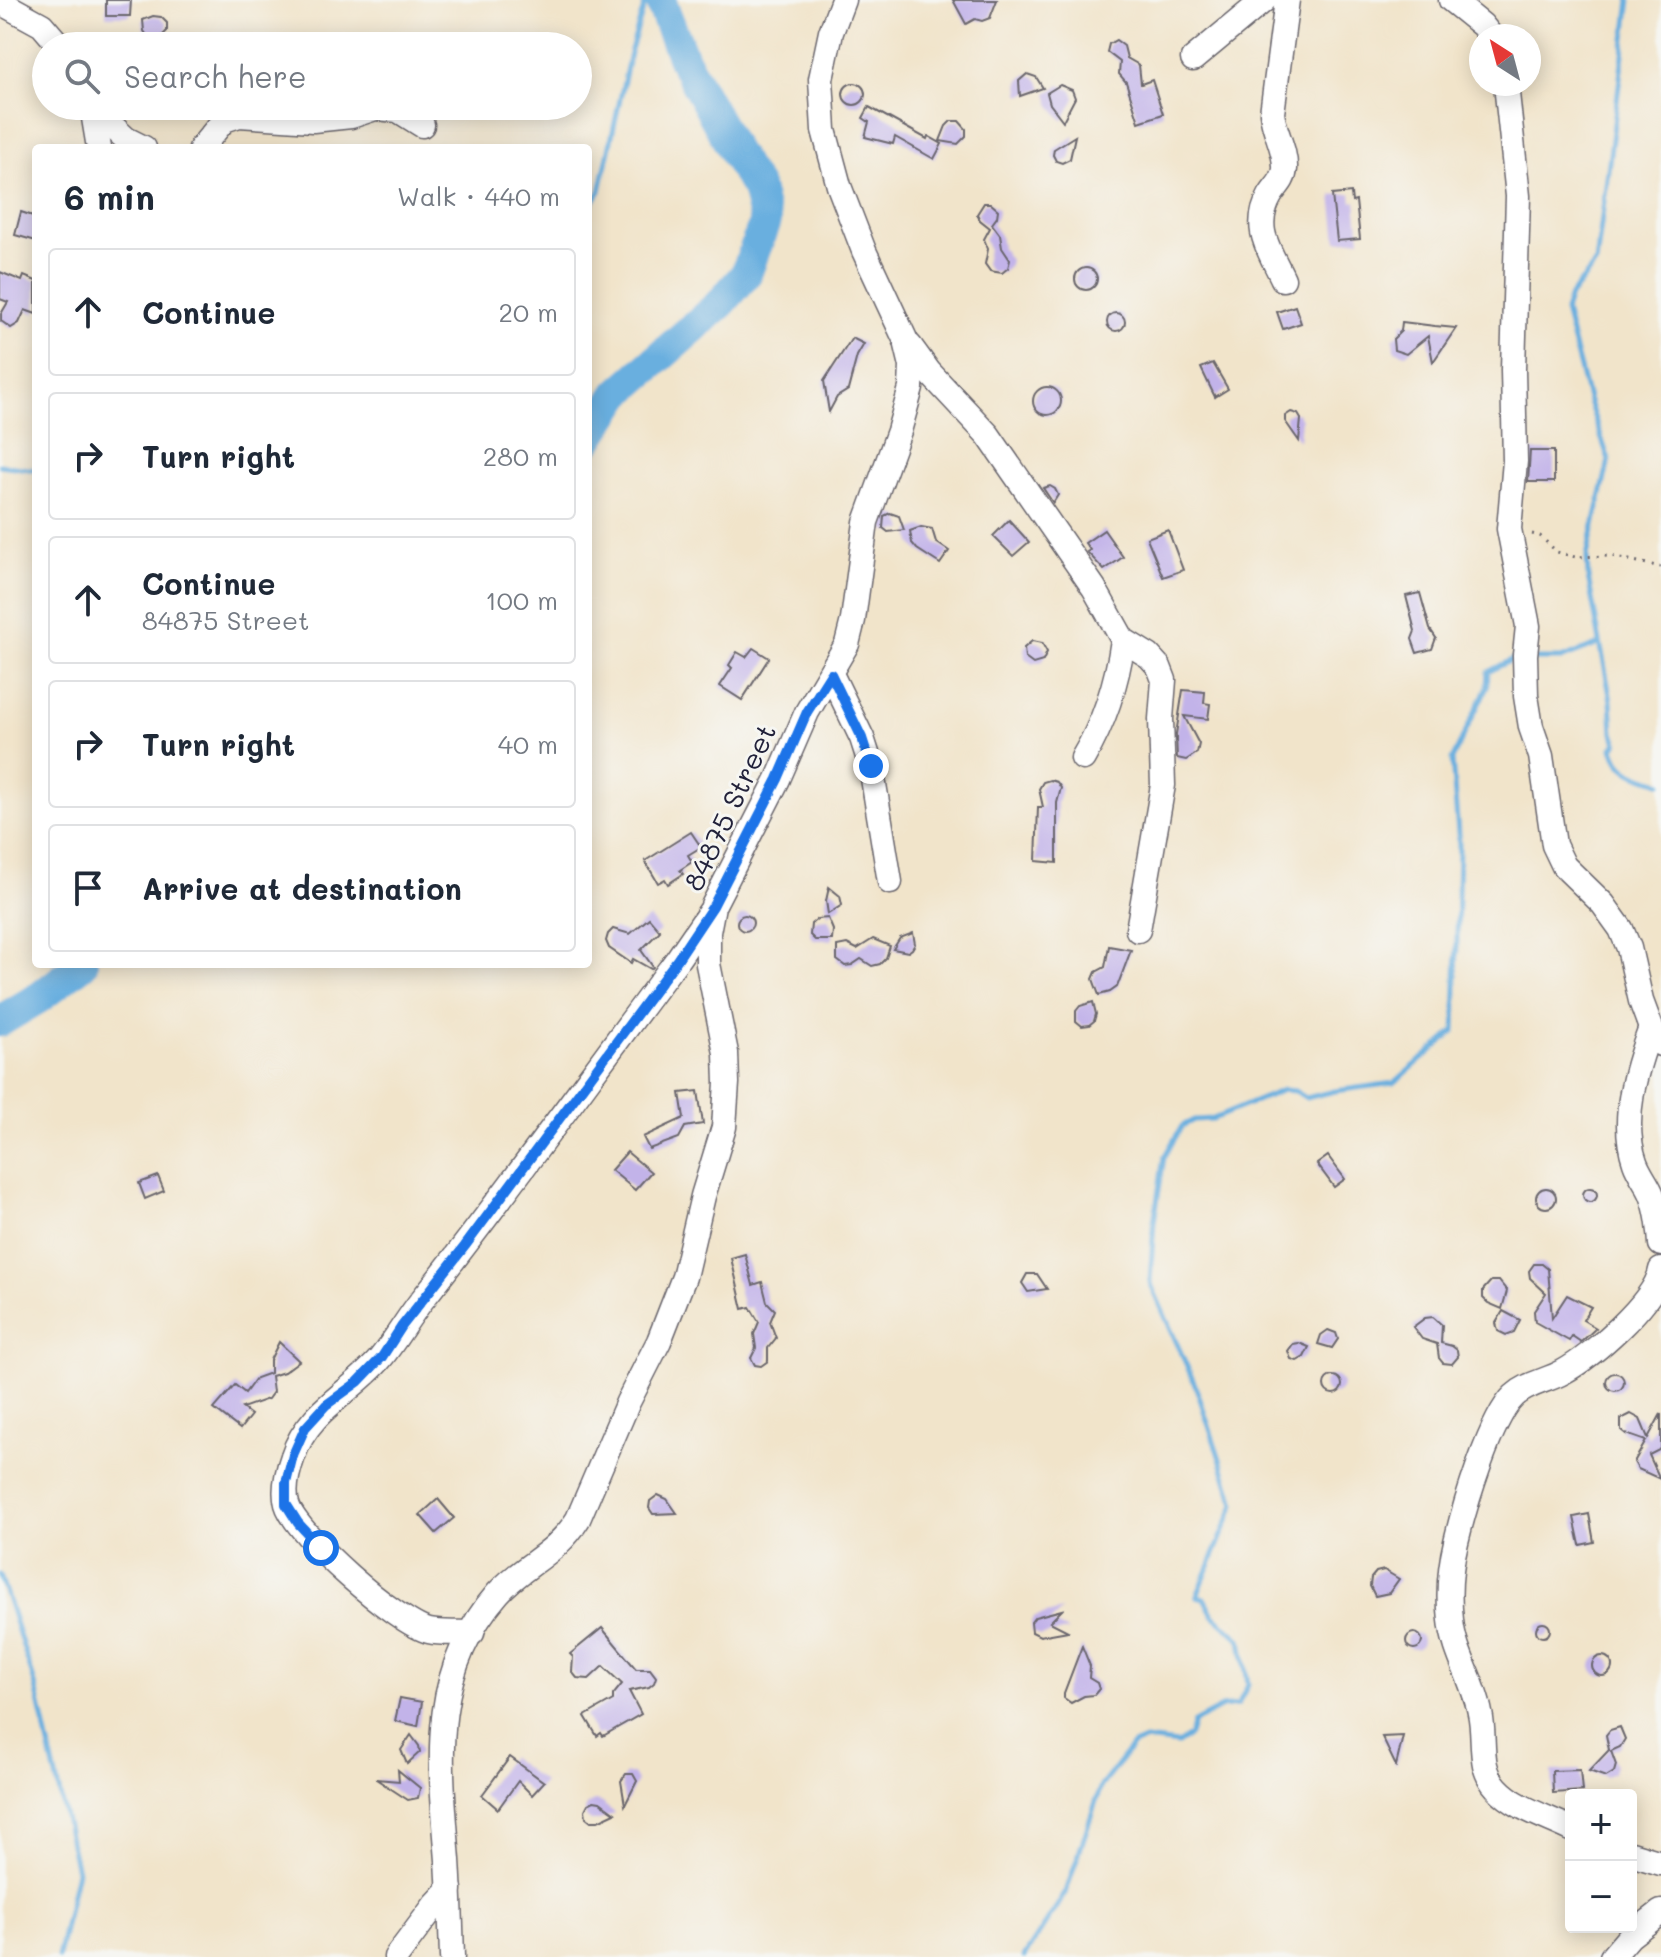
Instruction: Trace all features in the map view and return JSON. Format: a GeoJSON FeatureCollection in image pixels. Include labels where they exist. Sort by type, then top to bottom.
{"type":"FeatureCollection","features":[{"type":"Feature","properties":{"kind":"street","name":"84875 Street"},"geometry":{"type":"LineString","coordinates":[[452,1957],[440,1740],[449,1684],[461,1652],[499,1593],[558,1546],[578,1519],[628,1402],[659,1341],[684,1277],[703,1196],[724,1127],[726,1053],[708,964],[708,932],[713,906],[778,779],[807,712],[847,644],[866,522],[911,388],[912,366],[906,341],[864,251],[839,186],[824,130],[821,79],[831,32],[843,0]]}},
{"type":"Feature","properties":{"kind":"street"},"geometry":{"type":"LineString","coordinates":[[1193,59],[1264,0]]}},
{"type":"Feature","properties":{"kind":"street"},"geometry":{"type":"LineString","coordinates":[[1283,279],[1261,232],[1261,221],[1262,211],[1284,178],[1285,165],[1272,113],[1287,0]]}},
{"type":"Feature","properties":{"kind":"street"},"geometry":{"type":"LineString","coordinates":[[1451,0],[1481,24]]}},
{"type":"Feature","properties":{"kind":"street"},"geometry":{"type":"LineString","coordinates":[[0,2],[42,25],[48,32]]}},
{"type":"Feature","properties":{"kind":"street"},"geometry":{"type":"LineString","coordinates":[[1507,96],[1518,196],[1513,370],[1515,461],[1509,529],[1528,626],[1526,696],[1531,727],[1541,756],[1554,845],[1564,866],[1603,904],[1621,929],[1629,948],[1641,1001],[1656,1036],[1636,1074],[1630,1124],[1635,1163],[1653,1196],[1661,1244]]}},
{"type":"Feature","properties":{"kind":"street"},"geometry":{"type":"LineString","coordinates":[[94,120],[98,144]]}},
{"type":"Feature","properties":{"kind":"street"},"geometry":{"type":"LineString","coordinates":[[106,120],[136,144]]}},
{"type":"Feature","properties":{"kind":"street"},"geometry":{"type":"LineString","coordinates":[[204,144],[224,120]]}},
{"type":"Feature","properties":{"kind":"street"},"geometry":{"type":"LineString","coordinates":[[414,120],[422,125]]}},
{"type":"Feature","properties":{"kind":"street"},"geometry":{"type":"LineString","coordinates":[[906,341],[929,372],[966,409],[996,447],[1094,588],[1123,640],[1149,656],[1159,667],[1164,680],[1161,719],[1163,785],[1138,930]]}},
{"type":"Feature","properties":{"kind":"street"},"geometry":{"type":"LineString","coordinates":[[1083,758],[1108,708],[1123,640]]}},
{"type":"Feature","properties":{"kind":"street"},"geometry":{"type":"LineString","coordinates":[[831,674],[862,738],[871,766],[890,882]]}},
{"type":"Feature","properties":{"kind":"street"},"geometry":{"type":"LineString","coordinates":[[472,1633],[428,1631],[385,1608],[321,1548],[298,1523],[286,1504],[286,1483],[293,1455],[305,1428],[326,1405],[358,1382],[382,1357],[402,1326],[677,960],[713,906]]}},
{"type":"Feature","properties":{"kind":"street"},"geometry":{"type":"LineString","coordinates":[[1565,1826],[1511,1801],[1487,1773],[1482,1753],[1480,1713],[1451,1623],[1450,1590],[1455,1544],[1484,1455],[1498,1420],[1513,1397],[1582,1361],[1649,1299],[1659,1283],[1661,1270]]}},
{"type":"Feature","properties":{"kind":"street"},"geometry":{"type":"LineString","coordinates":[[1637,1856],[1661,1863]]}},
{"type":"Feature","properties":{"kind":"street"},"geometry":{"type":"LineString","coordinates":[[396,1957],[450,1889]]}},
{"type":"Feature","properties":{"kind":"street"},"geometry":{"type":"LineString","coordinates":[[1612,1957],[1630,1936],[1661,1912]]}},
{"type":"Feature","properties":{"kind":"path"},"geometry":{"type":"LineString","coordinates":[[1509,529],[1540,536],[1557,552],[1575,557],[1611,556],[1661,567]]}},
{"type":"Feature","properties":{"kind":"building"},"geometry":{"type":"Polygon","coordinates":[[[106,0],[131,0],[130,16],[106,16],[106,0]]]}},
{"type":"Feature","properties":{"kind":"building"},"geometry":{"type":"Polygon","coordinates":[[[953,0],[997,0],[990,18],[982,21],[975,19],[966,24],[953,0]]]}},
{"type":"Feature","properties":{"kind":"building"},"geometry":{"type":"Polygon","coordinates":[[[161,17],[167,23],[167,31],[145,32],[143,20],[161,17]]]}},
{"type":"Feature","properties":{"kind":"building"},"geometry":{"type":"Polygon","coordinates":[[[1116,40],[1124,46],[1127,58],[1139,65],[1141,84],[1152,80],[1163,114],[1139,122],[1126,82],[1119,74],[1120,62],[1107,52],[1109,44],[1116,40]]]}},
{"type":"Feature","properties":{"kind":"building"},"geometry":{"type":"Polygon","coordinates":[[[1027,74],[1036,77],[1043,88],[1020,96],[1019,81],[1027,74]]]}},
{"type":"Feature","properties":{"kind":"building"},"geometry":{"type":"Polygon","coordinates":[[[854,83],[865,94],[854,105],[843,94],[854,83]]]}},
{"type":"Feature","properties":{"kind":"building"},"geometry":{"type":"Polygon","coordinates":[[[1060,85],[1072,90],[1075,98],[1063,121],[1050,104],[1047,93],[1060,85]]]}},
{"type":"Feature","properties":{"kind":"building"},"geometry":{"type":"Polygon","coordinates":[[[869,107],[942,144],[934,159],[895,137],[893,144],[865,137],[869,122],[863,118],[869,107]]]}},
{"type":"Feature","properties":{"kind":"building"},"geometry":{"type":"Polygon","coordinates":[[[951,121],[959,121],[966,129],[966,136],[958,144],[940,141],[951,121]]]}},
{"type":"Feature","properties":{"kind":"building"},"geometry":{"type":"Polygon","coordinates":[[[1075,136],[1070,159],[1062,163],[1056,161],[1054,149],[1075,136]]]}},
{"type":"Feature","properties":{"kind":"building"},"geometry":{"type":"Polygon","coordinates":[[[1351,193],[1352,202],[1356,201],[1360,239],[1337,241],[1332,195],[1351,193]]]}},
{"type":"Feature","properties":{"kind":"building"},"geometry":{"type":"Polygon","coordinates":[[[984,203],[990,203],[998,210],[992,224],[1010,260],[1008,268],[1002,273],[990,271],[985,264],[988,249],[984,239],[990,228],[977,214],[984,203]]]}},
{"type":"Feature","properties":{"kind":"building"},"geometry":{"type":"Polygon","coordinates":[[[21,212],[32,216],[32,240],[15,235],[21,212]]]}},
{"type":"Feature","properties":{"kind":"building"},"geometry":{"type":"Polygon","coordinates":[[[1082,268],[1090,268],[1097,279],[1090,290],[1082,290],[1075,283],[1075,275],[1082,268]]]}},
{"type":"Feature","properties":{"kind":"building"},"geometry":{"type":"Polygon","coordinates":[[[0,272],[22,281],[24,276],[32,279],[32,313],[25,310],[19,323],[11,328],[1,321],[1,314],[8,302],[0,299],[0,272]]]}},
{"type":"Feature","properties":{"kind":"building"},"geometry":{"type":"Polygon","coordinates":[[[1295,306],[1301,323],[1283,329],[1277,312],[1295,306]]]}},
{"type":"Feature","properties":{"kind":"building"},"geometry":{"type":"Polygon","coordinates":[[[1112,313],[1120,313],[1125,322],[1123,329],[1112,331],[1107,326],[1107,318],[1112,313]]]}},
{"type":"Feature","properties":{"kind":"building"},"geometry":{"type":"Polygon","coordinates":[[[1402,322],[1456,328],[1433,362],[1428,336],[1406,354],[1394,350],[1393,339],[1401,331],[1402,322]]]}},
{"type":"Feature","properties":{"kind":"building"},"geometry":{"type":"Polygon","coordinates":[[[852,338],[864,344],[857,356],[848,390],[837,397],[829,412],[824,381],[852,338]]]}},
{"type":"Feature","properties":{"kind":"building"},"geometry":{"type":"Polygon","coordinates":[[[1213,363],[1228,389],[1215,397],[1201,368],[1213,363]]]}},
{"type":"Feature","properties":{"kind":"building"},"geometry":{"type":"Polygon","coordinates":[[[1047,387],[1057,391],[1061,401],[1057,411],[1047,415],[1037,411],[1033,401],[1037,391],[1047,387]]]}},
{"type":"Feature","properties":{"kind":"building"},"geometry":{"type":"Polygon","coordinates":[[[1291,412],[1301,419],[1299,441],[1285,421],[1285,416],[1291,412]]]}},
{"type":"Feature","properties":{"kind":"building"},"geometry":{"type":"Polygon","coordinates":[[[1530,451],[1554,451],[1554,482],[1528,482],[1530,451]]]}},
{"type":"Feature","properties":{"kind":"building"},"geometry":{"type":"Polygon","coordinates":[[[1050,486],[1058,495],[1053,503],[1043,488],[1050,486]]]}},
{"type":"Feature","properties":{"kind":"building"},"geometry":{"type":"Polygon","coordinates":[[[890,513],[899,516],[904,530],[888,532],[883,528],[884,516],[890,513]]]}},
{"type":"Feature","properties":{"kind":"building"},"geometry":{"type":"Polygon","coordinates":[[[1009,520],[1029,542],[1013,556],[993,536],[1009,520]]]}},
{"type":"Feature","properties":{"kind":"building"},"geometry":{"type":"Polygon","coordinates":[[[921,527],[932,529],[936,542],[949,551],[940,564],[912,543],[910,531],[921,527]]]}},
{"type":"Feature","properties":{"kind":"building"},"geometry":{"type":"Polygon","coordinates":[[[1104,530],[1123,557],[1104,570],[1087,552],[1090,550],[1085,543],[1104,530]]]}},
{"type":"Feature","properties":{"kind":"building"},"geometry":{"type":"Polygon","coordinates":[[[1168,530],[1183,570],[1163,577],[1147,538],[1168,530]]]}},
{"type":"Feature","properties":{"kind":"building"},"geometry":{"type":"Polygon","coordinates":[[[1420,593],[1430,629],[1436,638],[1432,649],[1417,653],[1406,596],[1420,593]]]}},
{"type":"Feature","properties":{"kind":"building"},"geometry":{"type":"Polygon","coordinates":[[[1032,641],[1042,643],[1047,652],[1043,661],[1033,664],[1025,658],[1024,648],[1032,641]]]}},
{"type":"Feature","properties":{"kind":"building"},"geometry":{"type":"Polygon","coordinates":[[[753,648],[769,658],[742,700],[720,686],[732,668],[729,665],[737,652],[746,657],[753,648]]]}},
{"type":"Feature","properties":{"kind":"building"},"geometry":{"type":"Polygon","coordinates":[[[1183,690],[1205,692],[1204,703],[1210,704],[1208,719],[1184,716],[1199,744],[1197,753],[1186,760],[1177,758],[1176,734],[1183,690]]]}},
{"type":"Feature","properties":{"kind":"building"},"geometry":{"type":"Polygon","coordinates":[[[1043,782],[1057,782],[1061,788],[1057,803],[1057,863],[1036,861],[1038,807],[1043,807],[1039,789],[1043,782]]]}},
{"type":"Feature","properties":{"kind":"building"},"geometry":{"type":"Polygon","coordinates":[[[691,832],[701,847],[688,855],[692,862],[680,870],[683,874],[668,884],[665,879],[658,883],[645,861],[691,832]]]}},
{"type":"Feature","properties":{"kind":"building"},"geometry":{"type":"Polygon","coordinates":[[[829,887],[840,896],[842,905],[828,914],[826,901],[829,887]]]}},
{"type":"Feature","properties":{"kind":"building"},"geometry":{"type":"Polygon","coordinates":[[[745,915],[753,923],[745,931],[737,923],[745,915]]]}},
{"type":"Feature","properties":{"kind":"building"},"geometry":{"type":"Polygon","coordinates":[[[649,918],[660,931],[641,950],[653,967],[651,969],[633,959],[631,963],[609,948],[606,941],[613,929],[630,934],[649,918]]]}},
{"type":"Feature","properties":{"kind":"building"},"geometry":{"type":"Polygon","coordinates":[[[828,918],[833,930],[832,940],[815,940],[810,935],[811,924],[817,919],[828,918]]]}},
{"type":"Feature","properties":{"kind":"building"},"geometry":{"type":"Polygon","coordinates":[[[913,933],[915,944],[912,949],[908,952],[893,949],[900,938],[913,933]]]}},
{"type":"Feature","properties":{"kind":"building"},"geometry":{"type":"Polygon","coordinates":[[[873,939],[890,946],[880,964],[872,966],[861,959],[845,966],[837,960],[837,946],[847,944],[857,949],[873,939]]]}},
{"type":"Feature","properties":{"kind":"building"},"geometry":{"type":"Polygon","coordinates":[[[1109,946],[1131,950],[1117,987],[1099,995],[1093,979],[1096,972],[1105,967],[1109,946]]]}},
{"type":"Feature","properties":{"kind":"building"},"geometry":{"type":"Polygon","coordinates":[[[1093,1002],[1094,1021],[1082,1026],[1076,1021],[1076,1011],[1080,1006],[1093,1002]]]}},
{"type":"Feature","properties":{"kind":"building"},"geometry":{"type":"Polygon","coordinates":[[[698,1091],[703,1124],[685,1127],[679,1138],[649,1149],[643,1137],[684,1118],[680,1093],[698,1091]]]}},
{"type":"Feature","properties":{"kind":"building"},"geometry":{"type":"Polygon","coordinates":[[[627,1152],[651,1172],[635,1190],[611,1170],[627,1152]]]}},
{"type":"Feature","properties":{"kind":"building"},"geometry":{"type":"Polygon","coordinates":[[[1328,1156],[1345,1179],[1334,1187],[1317,1164],[1328,1156]]]}},
{"type":"Feature","properties":{"kind":"building"},"geometry":{"type":"Polygon","coordinates":[[[158,1176],[164,1191],[145,1199],[139,1183],[158,1176]]]}},
{"type":"Feature","properties":{"kind":"building"},"geometry":{"type":"Polygon","coordinates":[[[1546,1188],[1553,1191],[1556,1198],[1553,1205],[1546,1208],[1539,1205],[1536,1198],[1539,1191],[1546,1188]]]}},
{"type":"Feature","properties":{"kind":"building"},"geometry":{"type":"Polygon","coordinates":[[[1590,1188],[1597,1195],[1590,1202],[1583,1195],[1590,1188]]]}},
{"type":"Feature","properties":{"kind":"building"},"geometry":{"type":"Polygon","coordinates":[[[745,1254],[753,1285],[762,1282],[767,1302],[775,1310],[770,1322],[776,1338],[768,1348],[768,1361],[761,1366],[755,1365],[751,1358],[756,1348],[754,1334],[759,1322],[750,1307],[743,1309],[731,1258],[745,1254]]]}},
{"type":"Feature","properties":{"kind":"building"},"geometry":{"type":"Polygon","coordinates":[[[1534,1264],[1542,1264],[1548,1269],[1552,1318],[1567,1295],[1591,1307],[1583,1320],[1596,1328],[1581,1342],[1572,1336],[1569,1341],[1535,1322],[1534,1311],[1546,1293],[1530,1278],[1529,1271],[1534,1264]]]}},
{"type":"Feature","properties":{"kind":"building"},"geometry":{"type":"Polygon","coordinates":[[[1027,1274],[1037,1274],[1047,1289],[1028,1292],[1022,1283],[1027,1274]]]}},
{"type":"Feature","properties":{"kind":"building"},"geometry":{"type":"Polygon","coordinates":[[[1491,1281],[1499,1281],[1507,1291],[1502,1309],[1483,1298],[1483,1290],[1491,1281]]]}},
{"type":"Feature","properties":{"kind":"building"},"geometry":{"type":"Polygon","coordinates":[[[1503,1311],[1520,1320],[1514,1332],[1506,1335],[1498,1331],[1496,1323],[1503,1311]]]}},
{"type":"Feature","properties":{"kind":"building"},"geometry":{"type":"Polygon","coordinates":[[[1433,1317],[1442,1325],[1441,1343],[1457,1350],[1458,1357],[1452,1364],[1443,1363],[1437,1344],[1422,1339],[1413,1327],[1425,1318],[1433,1317]]]}},
{"type":"Feature","properties":{"kind":"building"},"geometry":{"type":"Polygon","coordinates":[[[1328,1330],[1336,1333],[1338,1339],[1332,1348],[1318,1344],[1321,1335],[1328,1330]]]}},
{"type":"Feature","properties":{"kind":"building"},"geometry":{"type":"Polygon","coordinates":[[[279,1342],[299,1361],[284,1372],[271,1376],[273,1392],[268,1399],[242,1408],[251,1415],[240,1429],[214,1409],[235,1385],[245,1393],[256,1378],[270,1373],[270,1360],[279,1342]]]}},
{"type":"Feature","properties":{"kind":"building"},"geometry":{"type":"Polygon","coordinates":[[[1293,1344],[1309,1347],[1304,1357],[1297,1361],[1291,1359],[1288,1351],[1293,1344]]]}},
{"type":"Feature","properties":{"kind":"building"},"geometry":{"type":"Polygon","coordinates":[[[1611,1373],[1619,1373],[1624,1382],[1622,1389],[1611,1391],[1606,1386],[1606,1378],[1611,1373]]]}},
{"type":"Feature","properties":{"kind":"building"},"geometry":{"type":"Polygon","coordinates":[[[1333,1376],[1342,1385],[1333,1394],[1324,1385],[1333,1376]]]}},
{"type":"Feature","properties":{"kind":"building"},"geometry":{"type":"Polygon","coordinates":[[[1631,1414],[1640,1419],[1648,1438],[1661,1414],[1661,1449],[1649,1455],[1660,1479],[1638,1469],[1634,1462],[1646,1441],[1621,1430],[1621,1419],[1631,1414]]]}},
{"type":"Feature","properties":{"kind":"building"},"geometry":{"type":"Polygon","coordinates":[[[658,1495],[667,1499],[677,1513],[653,1514],[649,1508],[650,1501],[658,1495]]]}},
{"type":"Feature","properties":{"kind":"building"},"geometry":{"type":"Polygon","coordinates":[[[438,1499],[454,1518],[436,1533],[420,1515],[438,1499]]]}},
{"type":"Feature","properties":{"kind":"building"},"geometry":{"type":"Polygon","coordinates":[[[1589,1514],[1594,1542],[1580,1545],[1574,1517],[1589,1514]]]}},
{"type":"Feature","properties":{"kind":"building"},"geometry":{"type":"Polygon","coordinates":[[[1384,1570],[1399,1579],[1389,1593],[1375,1596],[1370,1586],[1371,1578],[1376,1572],[1384,1570]]]}},
{"type":"Feature","properties":{"kind":"building"},"geometry":{"type":"Polygon","coordinates":[[[1062,1610],[1050,1622],[1068,1631],[1040,1636],[1032,1632],[1031,1622],[1035,1617],[1062,1610]]]}},
{"type":"Feature","properties":{"kind":"building"},"geometry":{"type":"Polygon","coordinates":[[[1543,1623],[1550,1630],[1543,1637],[1536,1630],[1543,1623]]]}},
{"type":"Feature","properties":{"kind":"building"},"geometry":{"type":"Polygon","coordinates":[[[602,1628],[636,1669],[650,1669],[656,1677],[649,1687],[629,1691],[641,1714],[603,1736],[601,1733],[597,1736],[585,1716],[613,1700],[613,1695],[622,1684],[603,1666],[589,1679],[577,1678],[572,1672],[573,1657],[570,1654],[602,1628]]]}},
{"type":"Feature","properties":{"kind":"building"},"geometry":{"type":"Polygon","coordinates":[[[1411,1633],[1417,1633],[1422,1641],[1420,1647],[1411,1649],[1406,1644],[1406,1638],[1411,1633]]]}},
{"type":"Feature","properties":{"kind":"building"},"geometry":{"type":"Polygon","coordinates":[[[1082,1646],[1090,1666],[1089,1678],[1097,1683],[1099,1689],[1094,1695],[1071,1703],[1064,1698],[1064,1693],[1082,1646]]]}},
{"type":"Feature","properties":{"kind":"building"},"geometry":{"type":"Polygon","coordinates":[[[1602,1656],[1609,1659],[1612,1666],[1609,1673],[1602,1676],[1595,1673],[1592,1666],[1595,1659],[1602,1656]]]}},
{"type":"Feature","properties":{"kind":"building"},"geometry":{"type":"Polygon","coordinates":[[[400,1698],[422,1702],[418,1726],[395,1721],[400,1698]]]}},
{"type":"Feature","properties":{"kind":"building"},"geometry":{"type":"Polygon","coordinates":[[[1620,1727],[1625,1739],[1620,1747],[1611,1751],[1616,1765],[1614,1772],[1606,1777],[1589,1771],[1609,1750],[1606,1735],[1620,1727]]]}},
{"type":"Feature","properties":{"kind":"building"},"geometry":{"type":"Polygon","coordinates":[[[411,1735],[420,1752],[407,1764],[401,1750],[411,1735]]]}},
{"type":"Feature","properties":{"kind":"building"},"geometry":{"type":"Polygon","coordinates":[[[1403,1736],[1396,1766],[1382,1737],[1403,1736]]]}},
{"type":"Feature","properties":{"kind":"building"},"geometry":{"type":"Polygon","coordinates":[[[510,1757],[544,1782],[532,1795],[518,1781],[498,1809],[482,1795],[510,1757]]]}},
{"type":"Feature","properties":{"kind":"building"},"geometry":{"type":"Polygon","coordinates":[[[398,1770],[420,1788],[418,1798],[408,1800],[376,1779],[399,1781],[398,1770]]]}},
{"type":"Feature","properties":{"kind":"building"},"geometry":{"type":"Polygon","coordinates":[[[1580,1770],[1582,1789],[1553,1793],[1552,1771],[1580,1770]]]}},
{"type":"Feature","properties":{"kind":"building"},"geometry":{"type":"Polygon","coordinates":[[[626,1774],[633,1774],[637,1781],[625,1805],[621,1781],[626,1774]]]}},
{"type":"Feature","properties":{"kind":"building"},"geometry":{"type":"Polygon","coordinates":[[[594,1801],[615,1813],[591,1821],[586,1817],[585,1810],[594,1801]]]}},
{"type":"Feature","properties":{"kind":"waterway"},"geometry":{"type":"LineString","coordinates":[[592,204],[600,191],[630,53],[646,0]]}},
{"type":"Feature","properties":{"kind":"waterway"},"geometry":{"type":"LineString","coordinates":[[592,434],[619,393],[721,303],[746,274],[765,221],[757,188],[684,61],[660,0]]}},
{"type":"Feature","properties":{"kind":"waterway"},"geometry":{"type":"LineString","coordinates":[[1630,0],[1596,263],[1570,296],[1565,311],[1588,399],[1609,460],[1587,556],[1588,577],[1611,701],[1613,733],[1617,742],[1613,748],[1625,768],[1661,783]]}},
{"type":"Feature","properties":{"kind":"waterway"},"geometry":{"type":"LineString","coordinates":[[0,465],[32,469]]}},
{"type":"Feature","properties":{"kind":"waterway"},"geometry":{"type":"LineString","coordinates":[[1532,659],[1561,659],[1599,644]]}},
{"type":"Feature","properties":{"kind":"waterway"},"geometry":{"type":"LineString","coordinates":[[1024,1957],[1066,1892],[1101,1786],[1133,1745],[1145,1740],[1178,1744],[1190,1735],[1194,1722],[1222,1707],[1238,1705],[1248,1684],[1241,1640],[1213,1615],[1204,1598],[1197,1596],[1235,1504],[1196,1387],[1150,1282],[1154,1222],[1164,1157],[1182,1126],[1194,1120],[1213,1119],[1283,1090],[1295,1091],[1306,1098],[1394,1083],[1455,1031],[1459,845],[1452,760],[1487,687],[1488,672],[1517,657]]}},
{"type":"Feature","properties":{"kind":"waterway"},"geometry":{"type":"LineString","coordinates":[[0,1021],[40,997],[77,968]]}},
{"type":"Feature","properties":{"kind":"waterway"},"geometry":{"type":"LineString","coordinates":[[0,1575],[36,1687],[77,1871],[58,1957]]}},
{"type":"Feature","properties":{"kind":"route"},"geometry":{"type":"LineString","coordinates":[[321,1548],[298,1523],[286,1504],[286,1483],[293,1455],[305,1428],[326,1405],[358,1382],[382,1357],[402,1326],[677,960],[713,906],[778,779],[807,712],[831,674],[862,738],[871,766]]}}]}
